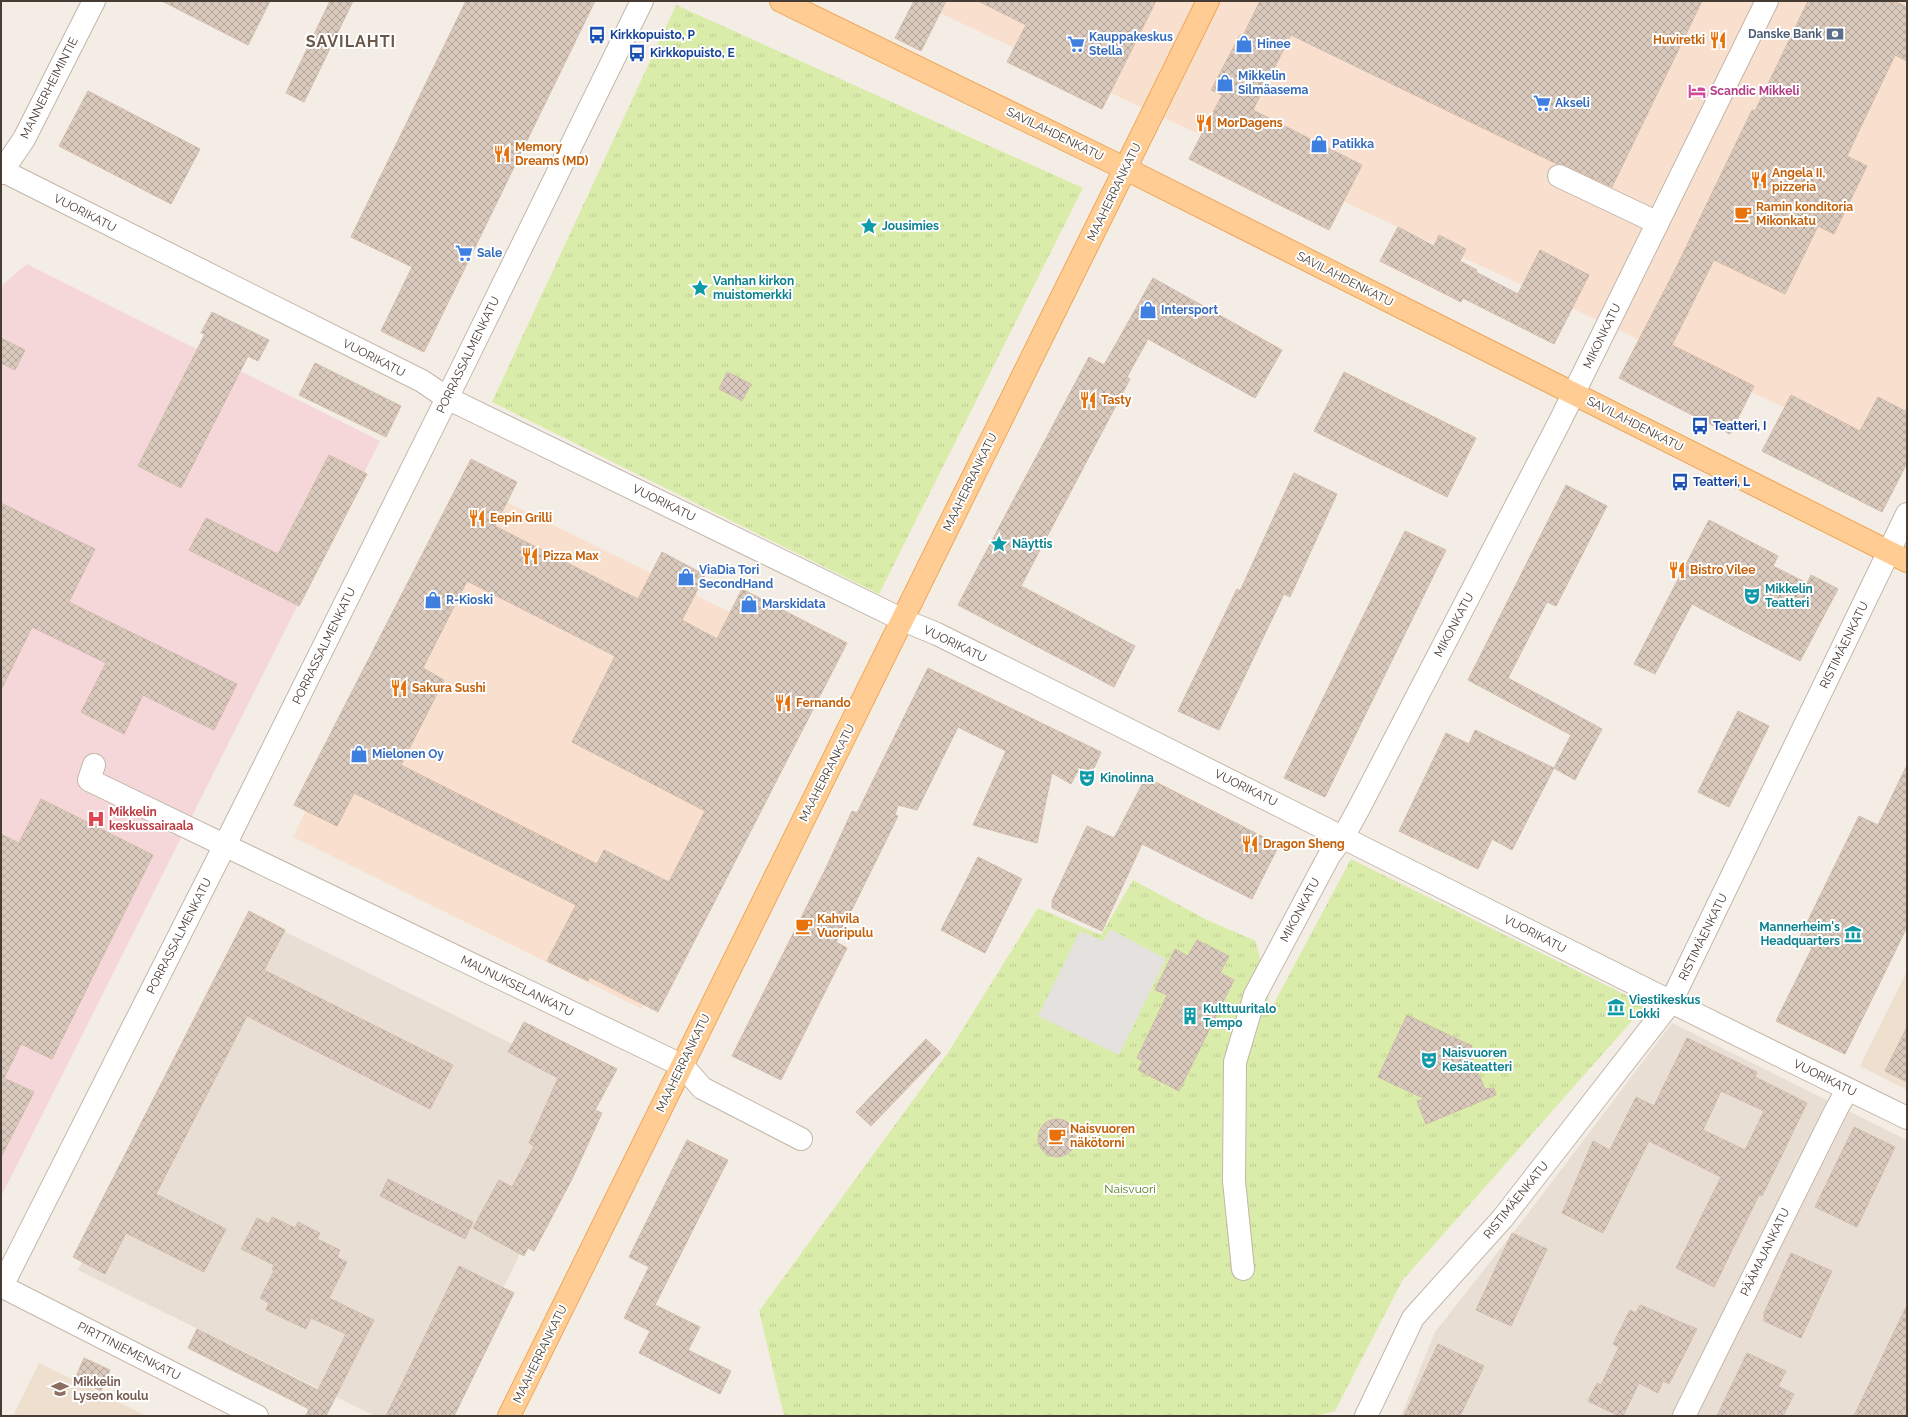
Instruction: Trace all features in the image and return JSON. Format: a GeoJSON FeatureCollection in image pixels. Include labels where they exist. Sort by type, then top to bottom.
{"type":"FeatureCollection","features":[{"type":"Feature","properties":{"kind":"main road","name":"SAVILAHDENKATU"},"geometry":{"type":"LineString","coordinates":[[781,1],[1126,168],[1898,556]]}},
{"type":"Feature","properties":{"kind":"main road","name":"MAAHERRANKATU"},"geometry":{"type":"LineString","coordinates":[[509,1416],[1208,1]]}},
{"type":"Feature","properties":{"kind":"street","name":"MANNERHEIMINTIE"},"geometry":{"type":"LineString","coordinates":[[2,172],[24,139],[94,1]]}},
{"type":"Feature","properties":{"kind":"street","name":"PORRASSALMENKATU"},"geometry":{"type":"LineString","coordinates":[[1,1287],[225,845],[642,1]]}},
{"type":"Feature","properties":{"kind":"street","name":"MIKONKATU"},"geometry":{"type":"LineString","coordinates":[[1243,1269],[1234,1181],[1235,1062],[1255,995],[1329,856],[1343,837],[1574,393],[1767,1]]}},
{"type":"Feature","properties":{"kind":"street","name":"VUORIKATU"},"geometry":{"type":"LineString","coordinates":[[2,172],[422,381],[447,398],[903,620],[958,645],[1671,1002],[1907,1118]]}},
{"type":"Feature","properties":{"kind":"street"},"geometry":{"type":"LineString","coordinates":[[1559,176],[1658,223]]}},
{"type":"Feature","properties":{"kind":"street","name":"RISTIMÄENKATU"},"geometry":{"type":"LineString","coordinates":[[1366,1416],[1413,1318],[1502,1219],[1671,1002],[1898,556],[1907,514]]}},
{"type":"Feature","properties":{"kind":"street","name":"MAUNUKSELANKATU"},"geometry":{"type":"LineString","coordinates":[[94,765],[89,780],[683,1066],[702,1088],[801,1140]]}},
{"type":"Feature","properties":{"kind":"street","name":"PÄÄMAJANKATU"},"geometry":{"type":"LineString","coordinates":[[1684,1416],[1836,1110],[1848,1090]]}},
{"type":"Feature","properties":{"kind":"street","name":"PIRTTINIEMENKATU"},"geometry":{"type":"LineString","coordinates":[[1,1287],[257,1416]]}},
{"type":"Feature","properties":{"kind":"shaded area"},"geometry":{"type":"Polygon","coordinates":[[[914,1],[1907,1],[1907,451],[1901,462],[914,1]]]}},
{"type":"Feature","properties":{"kind":"shaded area","name":"Mikkelin keskussairaala"},"geometry":{"type":"Polygon","coordinates":[[[27,264],[380,441],[1,1197],[1,286],[27,264]]]}},
{"type":"Feature","properties":{"kind":"shaded area"},"geometry":{"type":"Polygon","coordinates":[[[468,483],[817,655],[642,1009],[293,837],[468,483]]]}},
{"type":"Feature","properties":{"kind":"shaded area"},"geometry":{"type":"Polygon","coordinates":[[[253,916],[602,1088],[440,1416],[375,1416],[78,1270],[253,916]]]}},
{"type":"Feature","properties":{"kind":"shaded area"},"geometry":{"type":"Polygon","coordinates":[[[1110,929],[1166,959],[1119,1055],[1038,1016],[1080,931],[1103,941],[1110,929]]]}},
{"type":"Feature","properties":{"kind":"shaded area"},"geometry":{"type":"Polygon","coordinates":[[[1907,971],[1907,1090],[1860,1066],[1907,971]]]}},
{"type":"Feature","properties":{"kind":"shaded area"},"geometry":{"type":"Polygon","coordinates":[[[1672,1023],[1907,1140],[1907,1416],[1401,1416],[1435,1332],[1523,1220],[1672,1023]]]}},
{"type":"Feature","properties":{"kind":"shaded area","name":"Mikkelin Lyseon koulu"},"geometry":{"type":"Polygon","coordinates":[[[39,1363],[147,1416],[13,1416],[39,1363]]]}},
{"type":"Feature","properties":{"kind":"green space"},"geometry":{"type":"Polygon","coordinates":[[[676,5],[1083,188],[879,594],[492,402],[676,5]]]}},
{"type":"Feature","properties":{"kind":"green space","name":"Naisvuori"},"geometry":{"type":"Polygon","coordinates":[[[1351,859],[1646,1005],[1402,1281],[1335,1411],[1316,1416],[784,1416],[759,1311],[949,1051],[1038,908],[1101,935],[1133,880],[1207,920],[1256,941],[1271,1009],[1351,859]]]}},
{"type":"Feature","properties":{"kind":"building"},"geometry":{"type":"Polygon","coordinates":[[[162,1],[270,1],[248,45],[162,1]]]}},
{"type":"Feature","properties":{"kind":"building"},"geometry":{"type":"Polygon","coordinates":[[[330,1],[353,1],[304,102],[286,93],[330,1]]]}},
{"type":"Feature","properties":{"kind":"building"},"geometry":{"type":"Polygon","coordinates":[[[466,1],[595,1],[424,352],[381,331],[412,267],[351,237],[466,1]]]}},
{"type":"Feature","properties":{"kind":"building"},"geometry":{"type":"Polygon","coordinates":[[[914,1],[946,1],[921,51],[895,38],[914,1]]]}},
{"type":"Feature","properties":{"kind":"building","name":"Kauppakeskus Stella"},"geometry":{"type":"Polygon","coordinates":[[[978,1],[1156,1],[1102,109],[1007,62],[1026,25],[978,1]]]}},
{"type":"Feature","properties":{"kind":"building","name":"Akseli"},"geometry":{"type":"Polygon","coordinates":[[[1260,1],[1702,1],[1612,187],[1564,165],[1557,164],[1291,35],[1253,110],[1362,165],[1329,230],[1189,159],[1222,95],[1211,90],[1240,35],[1243,36],[1260,1]]]}},
{"type":"Feature","properties":{"kind":"building"},"geometry":{"type":"Polygon","coordinates":[[[1808,1],[1894,1],[1907,7],[1907,61],[1895,55],[1847,156],[1867,166],[1834,234],[1818,226],[1785,294],[1714,260],[1672,345],[1754,386],[1730,434],[1619,378],[1675,270],[1752,110],[1755,111],[1808,1]]]}},
{"type":"Feature","properties":{"kind":"building"},"geometry":{"type":"Polygon","coordinates":[[[88,91],[200,149],[171,204],[59,146],[88,91]]]}},
{"type":"Feature","properties":{"kind":"building"},"geometry":{"type":"Polygon","coordinates":[[[1398,227],[1434,246],[1439,235],[1466,249],[1460,261],[1477,270],[1476,272],[1518,294],[1540,250],[1589,275],[1554,344],[1463,298],[1461,302],[1380,261],[1398,227]]]}},
{"type":"Feature","properties":{"kind":"building"},"geometry":{"type":"Polygon","coordinates":[[[1153,278],[1282,350],[1255,398],[1148,339],[1127,377],[1130,379],[1021,586],[1135,646],[1114,687],[958,605],[1089,357],[1104,365],[1153,278]]]}},
{"type":"Feature","properties":{"kind":"building"},"geometry":{"type":"Polygon","coordinates":[[[212,312],[269,340],[258,361],[248,356],[181,488],[138,466],[205,334],[201,333],[212,312]]]}},
{"type":"Feature","properties":{"kind":"building"},"geometry":{"type":"Polygon","coordinates":[[[1,338],[25,350],[15,370],[1,363],[1,338]]]}},
{"type":"Feature","properties":{"kind":"building"},"geometry":{"type":"Polygon","coordinates":[[[315,363],[401,406],[386,437],[299,395],[315,363]]]}},
{"type":"Feature","properties":{"kind":"building"},"geometry":{"type":"Polygon","coordinates":[[[727,372],[751,384],[742,401],[719,389],[727,372]]]}},
{"type":"Feature","properties":{"kind":"building"},"geometry":{"type":"Polygon","coordinates":[[[1344,372],[1476,438],[1447,497],[1314,431],[1344,372]]]}},
{"type":"Feature","properties":{"kind":"building"},"geometry":{"type":"Polygon","coordinates":[[[1791,395],[1860,431],[1878,397],[1907,412],[1907,463],[1882,512],[1762,451],[1791,395]]]}},
{"type":"Feature","properties":{"kind":"building"},"geometry":{"type":"Polygon","coordinates":[[[329,455],[367,474],[299,606],[189,550],[206,518],[278,554],[329,455]]]}},
{"type":"Feature","properties":{"kind":"building"},"geometry":{"type":"Polygon","coordinates":[[[471,459],[517,482],[495,526],[638,599],[662,552],[705,575],[682,620],[717,639],[742,589],[847,643],[658,1012],[590,977],[588,981],[547,961],[576,905],[354,793],[337,826],[294,805],[471,459]],[[467,581],[423,668],[444,680],[401,765],[597,864],[604,850],[669,882],[705,811],[572,742],[615,656],[467,581]]]}},
{"type":"Feature","properties":{"kind":"building"},"geometry":{"type":"Polygon","coordinates":[[[1294,473],[1337,494],[1290,597],[1284,594],[1219,730],[1178,711],[1237,589],[1240,591],[1294,473]]]}},
{"type":"Feature","properties":{"kind":"building"},"geometry":{"type":"Polygon","coordinates":[[[1566,485],[1607,506],[1556,606],[1547,602],[1508,678],[1602,729],[1575,780],[1554,768],[1571,735],[1468,680],[1566,485]]]}},
{"type":"Feature","properties":{"kind":"building"},"geometry":{"type":"Polygon","coordinates":[[[1,503],[95,549],[69,602],[237,684],[214,730],[143,695],[124,734],[81,712],[106,663],[32,627],[1,690],[1,503]]]}},
{"type":"Feature","properties":{"kind":"building","name":"Mikkelin Teatteri"},"geometry":{"type":"Polygon","coordinates":[[[1709,520],[1778,556],[1773,566],[1807,583],[1811,575],[1838,589],[1800,661],[1692,604],[1655,674],[1634,664],[1709,520]]]}},
{"type":"Feature","properties":{"kind":"building"},"geometry":{"type":"Polygon","coordinates":[[[1405,531],[1446,550],[1325,797],[1284,778],[1405,531]]]}},
{"type":"Feature","properties":{"kind":"building"},"geometry":{"type":"Polygon","coordinates":[[[928,668],[1101,752],[1090,778],[1077,772],[1071,784],[1052,773],[1037,843],[973,825],[1006,751],[958,727],[917,810],[898,805],[895,815],[898,816],[836,942],[847,948],[781,1080],[732,1056],[826,868],[852,811],[857,813],[928,668]]]}},
{"type":"Feature","properties":{"kind":"building"},"geometry":{"type":"Polygon","coordinates":[[[1738,711],[1769,726],[1729,807],[1698,792],[1738,711]]]}},
{"type":"Feature","properties":{"kind":"building"},"geometry":{"type":"Polygon","coordinates":[[[1475,730],[1554,768],[1512,850],[1492,839],[1478,869],[1399,831],[1446,733],[1469,744],[1475,730]]]}},
{"type":"Feature","properties":{"kind":"building","name":"Mannerheim's Headquarters"},"geometry":{"type":"Polygon","coordinates":[[[1907,765],[1907,927],[1845,1054],[1776,1021],[1812,948],[1798,941],[1859,816],[1878,825],[1907,765]]]}},
{"type":"Feature","properties":{"kind":"building"},"geometry":{"type":"Polygon","coordinates":[[[1146,777],[1279,845],[1252,899],[1142,844],[1102,931],[1052,908],[1052,901],[1087,826],[1114,838],[1146,777]]]}},
{"type":"Feature","properties":{"kind":"building"},"geometry":{"type":"Polygon","coordinates":[[[41,799],[153,855],[52,1059],[21,1044],[4,1078],[34,1092],[1,1157],[1,834],[19,843],[41,799]]]}},
{"type":"Feature","properties":{"kind":"building"},"geometry":{"type":"Polygon","coordinates":[[[978,857],[1022,879],[985,953],[941,930],[978,857]]]}},
{"type":"Feature","properties":{"kind":"building"},"geometry":{"type":"Polygon","coordinates":[[[249,911],[285,930],[264,970],[453,1065],[430,1109],[247,1016],[156,1194],[226,1229],[204,1272],[126,1233],[105,1274],[73,1257],[249,911]]]}},
{"type":"Feature","properties":{"kind":"building","name":"Kulttuuritalo Tempo"},"geometry":{"type":"Polygon","coordinates":[[[1197,940],[1229,956],[1220,973],[1234,980],[1179,1091],[1138,1070],[1143,1061],[1137,1058],[1167,995],[1155,990],[1175,949],[1188,956],[1197,940]]]}},
{"type":"Feature","properties":{"kind":"building","name":"Naisvuoren Kesäteatteri"},"geometry":{"type":"Polygon","coordinates":[[[1407,1015],[1472,1046],[1470,1054],[1485,1089],[1494,1088],[1496,1095],[1426,1124],[1417,1101],[1425,1099],[1378,1077],[1407,1015]]]}},
{"type":"Feature","properties":{"kind":"building"},"geometry":{"type":"Polygon","coordinates":[[[524,1022],[617,1069],[595,1110],[602,1113],[572,1179],[534,1251],[528,1248],[524,1256],[473,1228],[499,1180],[512,1187],[534,1146],[529,1143],[558,1078],[508,1052],[524,1022]]]}},
{"type":"Feature","properties":{"kind":"building"},"geometry":{"type":"Polygon","coordinates":[[[1907,1027],[1907,1082],[1885,1071],[1907,1027]]]}},
{"type":"Feature","properties":{"kind":"building"},"geometry":{"type":"Polygon","coordinates":[[[1687,1038],[1757,1072],[1755,1077],[1807,1103],[1762,1196],[1759,1195],[1714,1287],[1676,1268],[1721,1177],[1649,1141],[1603,1233],[1562,1213],[1593,1141],[1610,1150],[1636,1097],[1654,1106],[1687,1038]],[[1721,1091],[1703,1130],[1745,1150],[1764,1111],[1721,1091]]]}},
{"type":"Feature","properties":{"kind":"building"},"geometry":{"type":"Polygon","coordinates":[[[926,1039],[941,1053],[871,1126],[856,1112],[926,1039]]]}},
{"type":"Feature","properties":{"kind":"building","name":"Naisvuoren näkötorni"},"geometry":{"type":"Polygon","coordinates":[[[1057,1119],[1070,1125],[1076,1138],[1070,1151],[1057,1157],[1044,1151],[1038,1138],[1044,1125],[1057,1119]]]}},
{"type":"Feature","properties":{"kind":"building"},"geometry":{"type":"Polygon","coordinates":[[[1854,1127],[1895,1147],[1857,1227],[1815,1207],[1854,1127]]]}},
{"type":"Feature","properties":{"kind":"building"},"geometry":{"type":"Polygon","coordinates":[[[687,1140],[728,1160],[655,1305],[700,1327],[688,1350],[731,1371],[720,1394],[639,1353],[650,1331],[624,1318],[649,1267],[629,1257],[687,1140]]]}},
{"type":"Feature","properties":{"kind":"building"},"geometry":{"type":"Polygon","coordinates":[[[388,1179],[473,1222],[465,1239],[380,1196],[388,1179]]]}},
{"type":"Feature","properties":{"kind":"building"},"geometry":{"type":"Polygon","coordinates":[[[272,1217],[295,1228],[298,1222],[320,1233],[317,1239],[340,1250],[337,1257],[347,1262],[329,1298],[374,1320],[326,1416],[306,1416],[309,1409],[188,1348],[197,1329],[318,1390],[346,1334],[311,1318],[306,1329],[266,1310],[269,1303],[260,1298],[274,1271],[272,1269],[274,1265],[241,1249],[257,1218],[269,1224],[272,1217]]]}},
{"type":"Feature","properties":{"kind":"building"},"geometry":{"type":"Polygon","coordinates":[[[1512,1233],[1547,1249],[1511,1326],[1476,1310],[1512,1233]]]}},
{"type":"Feature","properties":{"kind":"building"},"geometry":{"type":"Polygon","coordinates":[[[1791,1253],[1832,1271],[1801,1338],[1764,1321],[1764,1313],[1791,1253]]]}},
{"type":"Feature","properties":{"kind":"building"},"geometry":{"type":"Polygon","coordinates":[[[459,1266],[514,1293],[454,1416],[386,1416],[459,1266]]]}},
{"type":"Feature","properties":{"kind":"building"},"geometry":{"type":"Polygon","coordinates":[[[1640,1305],[1697,1329],[1669,1384],[1663,1381],[1658,1393],[1639,1383],[1623,1416],[1619,1416],[1588,1401],[1597,1383],[1601,1385],[1619,1347],[1613,1344],[1630,1310],[1636,1313],[1640,1305]]]}},
{"type":"Feature","properties":{"kind":"building"},"geometry":{"type":"Polygon","coordinates":[[[1907,1305],[1907,1416],[1854,1416],[1907,1305]]]}},
{"type":"Feature","properties":{"kind":"building"},"geometry":{"type":"Polygon","coordinates":[[[1438,1344],[1484,1366],[1460,1416],[1404,1416],[1438,1344]]]}},
{"type":"Feature","properties":{"kind":"building"},"geometry":{"type":"Polygon","coordinates":[[[1747,1353],[1786,1371],[1778,1386],[1794,1394],[1783,1416],[1717,1416],[1747,1353]]]}},
{"type":"Feature","properties":{"kind":"building"},"geometry":{"type":"Polygon","coordinates":[[[84,1358],[110,1370],[101,1391],[75,1379],[84,1358]]]}},
{"type":"Feature","properties":{"kind":"place","name":"Danske Bank"},"geometry":{"type":"Point","coordinates":[1835,34]}},
{"type":"Feature","properties":{"kind":"place","name":"Kirkkopuisto, P"},"geometry":{"type":"Point","coordinates":[597,35]}},
{"type":"Feature","properties":{"kind":"place","name":"Huviretki"},"geometry":{"type":"Point","coordinates":[1718,40]}},
{"type":"Feature","properties":{"kind":"place","name":"Kauppakeskus Stella"},"geometry":{"type":"Point","coordinates":[1076,44]}},
{"type":"Feature","properties":{"kind":"place","name":"Hinee"},"geometry":{"type":"Point","coordinates":[1244,44]}},
{"type":"Feature","properties":{"kind":"place","name":"Kirkkopuisto, E"},"geometry":{"type":"Point","coordinates":[637,53]}},
{"type":"Feature","properties":{"kind":"place","name":"Mikkelin Silmäasema"},"geometry":{"type":"Point","coordinates":[1225,83]}},
{"type":"Feature","properties":{"kind":"place","name":"Scandic Mikkeli"},"geometry":{"type":"Point","coordinates":[1697,91]}},
{"type":"Feature","properties":{"kind":"place","name":"Akseli"},"geometry":{"type":"Point","coordinates":[1542,103]}},
{"type":"Feature","properties":{"kind":"place","name":"MorDagens"},"geometry":{"type":"Point","coordinates":[1204,123]}},
{"type":"Feature","properties":{"kind":"place","name":"Patikka"},"geometry":{"type":"Point","coordinates":[1319,144]}},
{"type":"Feature","properties":{"kind":"place","name":"Memory Dreams (MD)"},"geometry":{"type":"Point","coordinates":[502,154]}},
{"type":"Feature","properties":{"kind":"place","name":"Angela II, pizzeria"},"geometry":{"type":"Point","coordinates":[1759,180]}},
{"type":"Feature","properties":{"kind":"place","name":"Ramin konditoria Mikonkatu"},"geometry":{"type":"Point","coordinates":[1743,214]}},
{"type":"Feature","properties":{"kind":"place","name":"Jousimies"},"geometry":{"type":"Point","coordinates":[869,226]}},
{"type":"Feature","properties":{"kind":"place","name":"Sale"},"geometry":{"type":"Point","coordinates":[464,253]}},
{"type":"Feature","properties":{"kind":"place","name":"Vanhan kirkon muistomerkki"},"geometry":{"type":"Point","coordinates":[700,288]}},
{"type":"Feature","properties":{"kind":"place","name":"Intersport"},"geometry":{"type":"Point","coordinates":[1148,310]}},
{"type":"Feature","properties":{"kind":"place","name":"Tasty"},"geometry":{"type":"Point","coordinates":[1088,400]}},
{"type":"Feature","properties":{"kind":"place","name":"Teatteri, I"},"geometry":{"type":"Point","coordinates":[1700,426]}},
{"type":"Feature","properties":{"kind":"place","name":"Teatteri, L"},"geometry":{"type":"Point","coordinates":[1680,482]}},
{"type":"Feature","properties":{"kind":"place","name":"Eepin Grilli"},"geometry":{"type":"Point","coordinates":[477,518]}},
{"type":"Feature","properties":{"kind":"place","name":"Näyttis"},"geometry":{"type":"Point","coordinates":[999,544]}},
{"type":"Feature","properties":{"kind":"place","name":"Pizza Max"},"geometry":{"type":"Point","coordinates":[530,556]}},
{"type":"Feature","properties":{"kind":"place","name":"Bistro Vilee"},"geometry":{"type":"Point","coordinates":[1677,570]}},
{"type":"Feature","properties":{"kind":"place","name":"ViaDia Tori SecondHand"},"geometry":{"type":"Point","coordinates":[686,577]}},
{"type":"Feature","properties":{"kind":"place","name":"Mikkelin Teatteri"},"geometry":{"type":"Point","coordinates":[1752,596]}},
{"type":"Feature","properties":{"kind":"place","name":"R-Kioski"},"geometry":{"type":"Point","coordinates":[433,600]}},
{"type":"Feature","properties":{"kind":"place","name":"Marskidata"},"geometry":{"type":"Point","coordinates":[749,604]}},
{"type":"Feature","properties":{"kind":"place","name":"Sakura Sushi"},"geometry":{"type":"Point","coordinates":[399,688]}},
{"type":"Feature","properties":{"kind":"place","name":"Fernando"},"geometry":{"type":"Point","coordinates":[783,703]}},
{"type":"Feature","properties":{"kind":"place","name":"Mielonen Oy"},"geometry":{"type":"Point","coordinates":[359,754]}},
{"type":"Feature","properties":{"kind":"place","name":"Kinolinna"},"geometry":{"type":"Point","coordinates":[1087,778]}},
{"type":"Feature","properties":{"kind":"place","name":"Mikkelin keskussairaala"},"geometry":{"type":"Point","coordinates":[96,819]}},
{"type":"Feature","properties":{"kind":"place","name":"Dragon Sheng"},"geometry":{"type":"Point","coordinates":[1250,844]}},
{"type":"Feature","properties":{"kind":"place","name":"Kahvila Vuoripulu"},"geometry":{"type":"Point","coordinates":[804,926]}},
{"type":"Feature","properties":{"kind":"place","name":"Mannerheim's Headquarters"},"geometry":{"type":"Point","coordinates":[1853,934]}},
{"type":"Feature","properties":{"kind":"place","name":"Viestikeskus Lokki"},"geometry":{"type":"Point","coordinates":[1616,1007]}},
{"type":"Feature","properties":{"kind":"place","name":"Kulttuuritalo Tempo"},"geometry":{"type":"Point","coordinates":[1190,1016]}},
{"type":"Feature","properties":{"kind":"place","name":"Naisvuoren Kesäteatteri"},"geometry":{"type":"Point","coordinates":[1429,1060]}},
{"type":"Feature","properties":{"kind":"place","name":"Naisvuoren näkötorni"},"geometry":{"type":"Point","coordinates":[1057,1136]}},
{"type":"Feature","properties":{"kind":"place","name":"Mikkelin Lyseon koulu"},"geometry":{"type":"Point","coordinates":[60,1389]}},
{"type":"Feature","properties":{"kind":"district","name":"SAVILAHTI"},"geometry":{"type":"Point","coordinates":[351,41]}}]}
